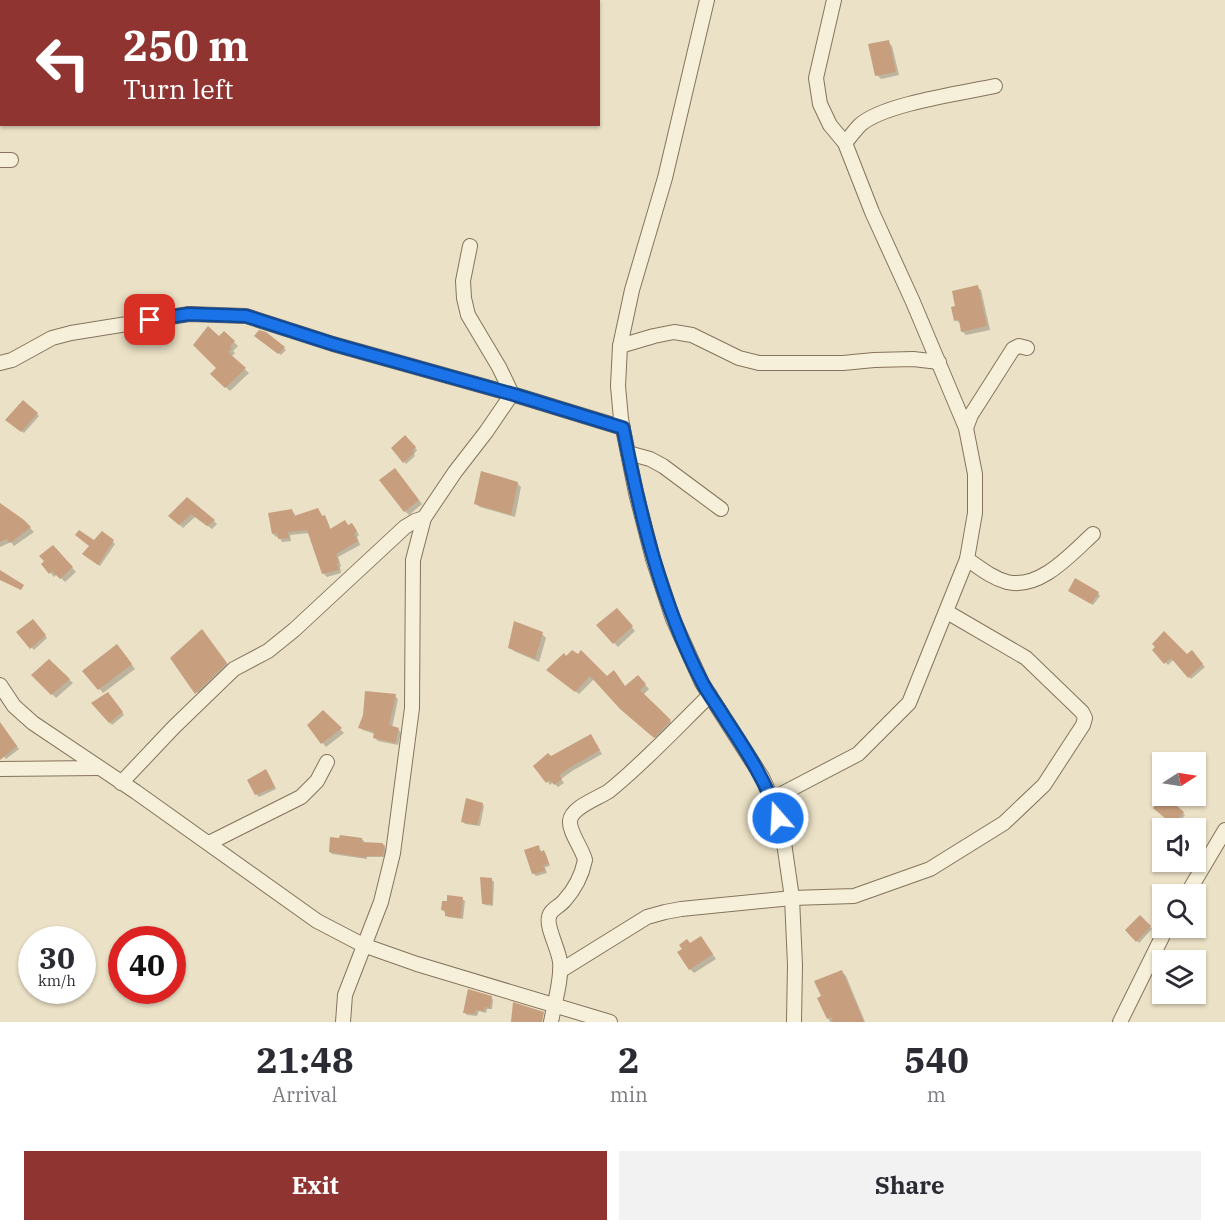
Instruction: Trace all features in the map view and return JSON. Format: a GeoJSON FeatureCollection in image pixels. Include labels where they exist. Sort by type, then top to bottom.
{"type":"FeatureCollection","features":[{"type":"Feature","properties":{"kind":"street"},"geometry":{"type":"LineString","coordinates":[[707,0],[665,178],[632,290],[620,346],[618,386],[623,428],[636,493],[650,548],[670,609],[702,683],[762,777],[783,836],[792,898],[795,965],[794,1022]]}},
{"type":"Feature","properties":{"kind":"street"},"geometry":{"type":"LineString","coordinates":[[772,800],[858,754],[909,703],[968,559],[975,513],[975,474],[966,428],[914,302],[872,212],[845,143],[830,125],[820,104],[816,78],[834,0]]}},
{"type":"Feature","properties":{"kind":"street"},"geometry":{"type":"LineString","coordinates":[[845,143],[861,124],[878,114],[908,104],[995,86]]}},
{"type":"Feature","properties":{"kind":"street"},"geometry":{"type":"LineString","coordinates":[[470,246],[463,281],[468,315],[512,394]]}},
{"type":"Feature","properties":{"kind":"street"},"geometry":{"type":"LineString","coordinates":[[0,363],[12,360],[52,338],[71,333],[189,314],[246,316],[333,344],[623,428]]}},
{"type":"Feature","properties":{"kind":"street"},"geometry":{"type":"LineString","coordinates":[[620,346],[674,332],[692,335],[739,358],[759,363],[843,363],[912,359],[939,362]]}},
{"type":"Feature","properties":{"kind":"street"},"geometry":{"type":"LineString","coordinates":[[966,428],[971,415],[1013,349],[1019,346],[1027,348]]}},
{"type":"Feature","properties":{"kind":"street"},"geometry":{"type":"LineString","coordinates":[[343,1022],[345,995],[381,902],[393,853],[412,708],[413,560],[424,518],[512,394]]}},
{"type":"Feature","properties":{"kind":"street"},"geometry":{"type":"LineString","coordinates":[[628,453],[651,459],[663,466],[721,509]]}},
{"type":"Feature","properties":{"kind":"street"},"geometry":{"type":"LineString","coordinates":[[121,783],[234,669],[268,651],[294,630],[405,527],[415,520],[424,518]]}},
{"type":"Feature","properties":{"kind":"street"},"geometry":{"type":"LineString","coordinates":[[968,559],[989,574],[1008,582],[1023,584],[1039,578],[1058,566],[1093,534]]}},
{"type":"Feature","properties":{"kind":"street"},"geometry":{"type":"LineString","coordinates":[[560,971],[647,917],[681,909],[792,898],[854,896],[930,869],[1004,823],[1044,785],[1083,725],[1085,718],[1082,711],[1026,658],[947,612]]}},
{"type":"Feature","properties":{"kind":"street"},"geometry":{"type":"LineString","coordinates":[[0,685],[14,706],[33,723],[209,843],[317,921],[363,945],[417,964],[610,1022]]}},
{"type":"Feature","properties":{"kind":"street"},"geometry":{"type":"LineString","coordinates":[[551,1022],[560,962],[548,925],[548,918],[551,912],[564,902],[580,878],[585,860],[570,821],[573,813],[607,792],[628,775],[710,695]]}},
{"type":"Feature","properties":{"kind":"street"},"geometry":{"type":"LineString","coordinates":[[209,843],[301,797],[317,781],[327,762]]}},
{"type":"Feature","properties":{"kind":"street"},"geometry":{"type":"LineString","coordinates":[[0,769],[99,768]]}},
{"type":"Feature","properties":{"kind":"street"},"geometry":{"type":"LineString","coordinates":[[1193,884],[1225,830]]}},
{"type":"Feature","properties":{"kind":"street"},"geometry":{"type":"LineString","coordinates":[[1120,1022],[1162,938]]}},
{"type":"Feature","properties":{"kind":"building"},"geometry":{"type":"Polygon","coordinates":[[[889,40],[896,72],[875,76],[868,44],[889,40]]]}},
{"type":"Feature","properties":{"kind":"building"},"geometry":{"type":"Polygon","coordinates":[[[978,285],[987,326],[961,332],[959,320],[954,321],[951,307],[955,306],[952,291],[978,285]]]}},
{"type":"Feature","properties":{"kind":"building"},"geometry":{"type":"Polygon","coordinates":[[[208,326],[219,336],[224,331],[235,341],[228,352],[246,368],[225,388],[210,374],[216,368],[193,345],[208,326]]]}},
{"type":"Feature","properties":{"kind":"building"},"geometry":{"type":"Polygon","coordinates":[[[259,330],[266,332],[285,347],[278,354],[254,336],[259,330]]]}},
{"type":"Feature","properties":{"kind":"building"},"geometry":{"type":"Polygon","coordinates":[[[23,400],[38,413],[21,432],[5,420],[23,400]]]}},
{"type":"Feature","properties":{"kind":"building"},"geometry":{"type":"Polygon","coordinates":[[[405,435],[416,447],[412,451],[414,453],[403,463],[391,448],[405,435]]]}},
{"type":"Feature","properties":{"kind":"building"},"geometry":{"type":"Polygon","coordinates":[[[395,468],[419,500],[404,512],[379,480],[395,468]]]}},
{"type":"Feature","properties":{"kind":"building"},"geometry":{"type":"Polygon","coordinates":[[[481,471],[518,482],[511,515],[474,504],[481,471]]]}},
{"type":"Feature","properties":{"kind":"building"},"geometry":{"type":"Polygon","coordinates":[[[187,497],[215,520],[207,526],[191,514],[179,525],[168,516],[187,497]]]}},
{"type":"Feature","properties":{"kind":"building"},"geometry":{"type":"Polygon","coordinates":[[[0,503],[31,527],[10,543],[7,539],[0,542],[0,503]]]}},
{"type":"Feature","properties":{"kind":"building"},"geometry":{"type":"Polygon","coordinates":[[[318,508],[322,516],[325,515],[330,529],[345,520],[348,525],[352,523],[357,531],[354,534],[358,541],[336,554],[339,570],[322,574],[307,530],[288,532],[289,538],[278,539],[277,533],[272,534],[268,513],[292,509],[294,516],[318,508]]]}},
{"type":"Feature","properties":{"kind":"building"},"geometry":{"type":"Polygon","coordinates":[[[79,530],[94,540],[102,531],[114,540],[98,565],[82,554],[89,546],[75,535],[79,530]]]}},
{"type":"Feature","properties":{"kind":"building"},"geometry":{"type":"Polygon","coordinates":[[[53,545],[73,567],[60,579],[52,571],[49,574],[41,564],[44,561],[39,556],[53,545]]]}},
{"type":"Feature","properties":{"kind":"building"},"geometry":{"type":"Polygon","coordinates":[[[0,570],[24,585],[21,590],[0,580],[0,570]]]}},
{"type":"Feature","properties":{"kind":"building"},"geometry":{"type":"Polygon","coordinates":[[[1075,578],[1099,592],[1091,604],[1068,591],[1075,578]]]}},
{"type":"Feature","properties":{"kind":"building"},"geometry":{"type":"Polygon","coordinates":[[[617,608],[633,626],[613,644],[596,625],[617,608]]]}},
{"type":"Feature","properties":{"kind":"building"},"geometry":{"type":"Polygon","coordinates":[[[33,619],[46,635],[30,649],[16,632],[33,619]]]}},
{"type":"Feature","properties":{"kind":"building"},"geometry":{"type":"Polygon","coordinates":[[[514,621],[543,632],[535,659],[508,648],[514,621]]]}},
{"type":"Feature","properties":{"kind":"building"},"geometry":{"type":"Polygon","coordinates":[[[202,629],[227,663],[195,694],[170,658],[202,629]]]}},
{"type":"Feature","properties":{"kind":"building"},"geometry":{"type":"Polygon","coordinates":[[[1164,631],[1187,654],[1192,650],[1203,664],[1188,678],[1171,658],[1164,664],[1152,650],[1155,647],[1152,644],[1164,631]]]}},
{"type":"Feature","properties":{"kind":"building"},"geometry":{"type":"Polygon","coordinates":[[[117,644],[132,664],[98,690],[82,671],[117,644]]]}},
{"type":"Feature","properties":{"kind":"building"},"geometry":{"type":"Polygon","coordinates":[[[572,650],[578,654],[581,650],[607,676],[614,670],[625,686],[638,675],[646,684],[640,690],[671,720],[654,738],[620,709],[590,676],[575,692],[546,670],[564,653],[566,656],[572,650]]]}},
{"type":"Feature","properties":{"kind":"building"},"geometry":{"type":"Polygon","coordinates":[[[49,659],[70,679],[51,695],[31,675],[49,659]]]}},
{"type":"Feature","properties":{"kind":"building"},"geometry":{"type":"Polygon","coordinates":[[[365,691],[396,694],[389,725],[399,728],[395,743],[373,738],[374,732],[358,728],[363,715],[365,691]]]}},
{"type":"Feature","properties":{"kind":"building"},"geometry":{"type":"Polygon","coordinates":[[[108,692],[123,712],[109,723],[91,703],[108,692]]]}},
{"type":"Feature","properties":{"kind":"building"},"geometry":{"type":"Polygon","coordinates":[[[323,710],[342,728],[321,744],[307,725],[323,710]]]}},
{"type":"Feature","properties":{"kind":"building"},"geometry":{"type":"Polygon","coordinates":[[[0,722],[17,746],[0,760],[0,722]]]}},
{"type":"Feature","properties":{"kind":"building"},"geometry":{"type":"Polygon","coordinates":[[[591,734],[600,750],[559,775],[562,779],[554,785],[550,780],[546,783],[533,766],[548,753],[551,756],[591,734]]]}},
{"type":"Feature","properties":{"kind":"building"},"geometry":{"type":"Polygon","coordinates":[[[266,769],[275,787],[255,795],[247,780],[266,769]]]}},
{"type":"Feature","properties":{"kind":"building"},"geometry":{"type":"Polygon","coordinates":[[[466,798],[483,803],[477,825],[461,822],[466,798]]]}},
{"type":"Feature","properties":{"kind":"building"},"geometry":{"type":"Polygon","coordinates":[[[1155,806],[1177,806],[1184,812],[1179,818],[1165,818],[1153,808],[1155,806]]]}},
{"type":"Feature","properties":{"kind":"building"},"geometry":{"type":"Polygon","coordinates":[[[340,835],[362,838],[362,842],[382,843],[385,846],[383,856],[366,856],[366,858],[329,852],[330,837],[339,838],[340,835]]]}},
{"type":"Feature","properties":{"kind":"building"},"geometry":{"type":"Polygon","coordinates":[[[539,845],[540,852],[544,850],[549,864],[543,865],[545,871],[532,874],[524,850],[539,845]]]}},
{"type":"Feature","properties":{"kind":"building"},"geometry":{"type":"Polygon","coordinates":[[[480,877],[492,878],[492,904],[482,904],[480,877]]]}},
{"type":"Feature","properties":{"kind":"building"},"geometry":{"type":"Polygon","coordinates":[[[447,895],[463,897],[461,918],[445,916],[445,911],[441,910],[442,901],[447,901],[447,895]]]}},
{"type":"Feature","properties":{"kind":"building"},"geometry":{"type":"Polygon","coordinates":[[[1140,915],[1151,926],[1136,942],[1125,930],[1140,915]]]}},
{"type":"Feature","properties":{"kind":"building"},"geometry":{"type":"Polygon","coordinates":[[[701,936],[713,954],[689,970],[677,952],[682,949],[679,945],[687,939],[690,943],[701,936]]]}},
{"type":"Feature","properties":{"kind":"building"},"geometry":{"type":"Polygon","coordinates":[[[842,970],[864,1022],[833,1022],[831,1017],[827,1019],[817,998],[821,996],[814,981],[842,970]]]}},
{"type":"Feature","properties":{"kind":"building"},"geometry":{"type":"Polygon","coordinates":[[[468,989],[492,996],[490,1008],[485,1007],[484,1011],[476,1010],[475,1014],[463,1013],[468,989]]]}},
{"type":"Feature","properties":{"kind":"building"},"geometry":{"type":"Polygon","coordinates":[[[513,1002],[544,1012],[542,1022],[511,1022],[513,1002]]]}},
{"type":"Feature","properties":{"kind":"route"},"geometry":{"type":"LineString","coordinates":[[150,320],[189,314],[246,316],[333,344],[623,428],[636,493],[653,559],[674,619],[702,683],[762,777],[778,818]]}}]}
